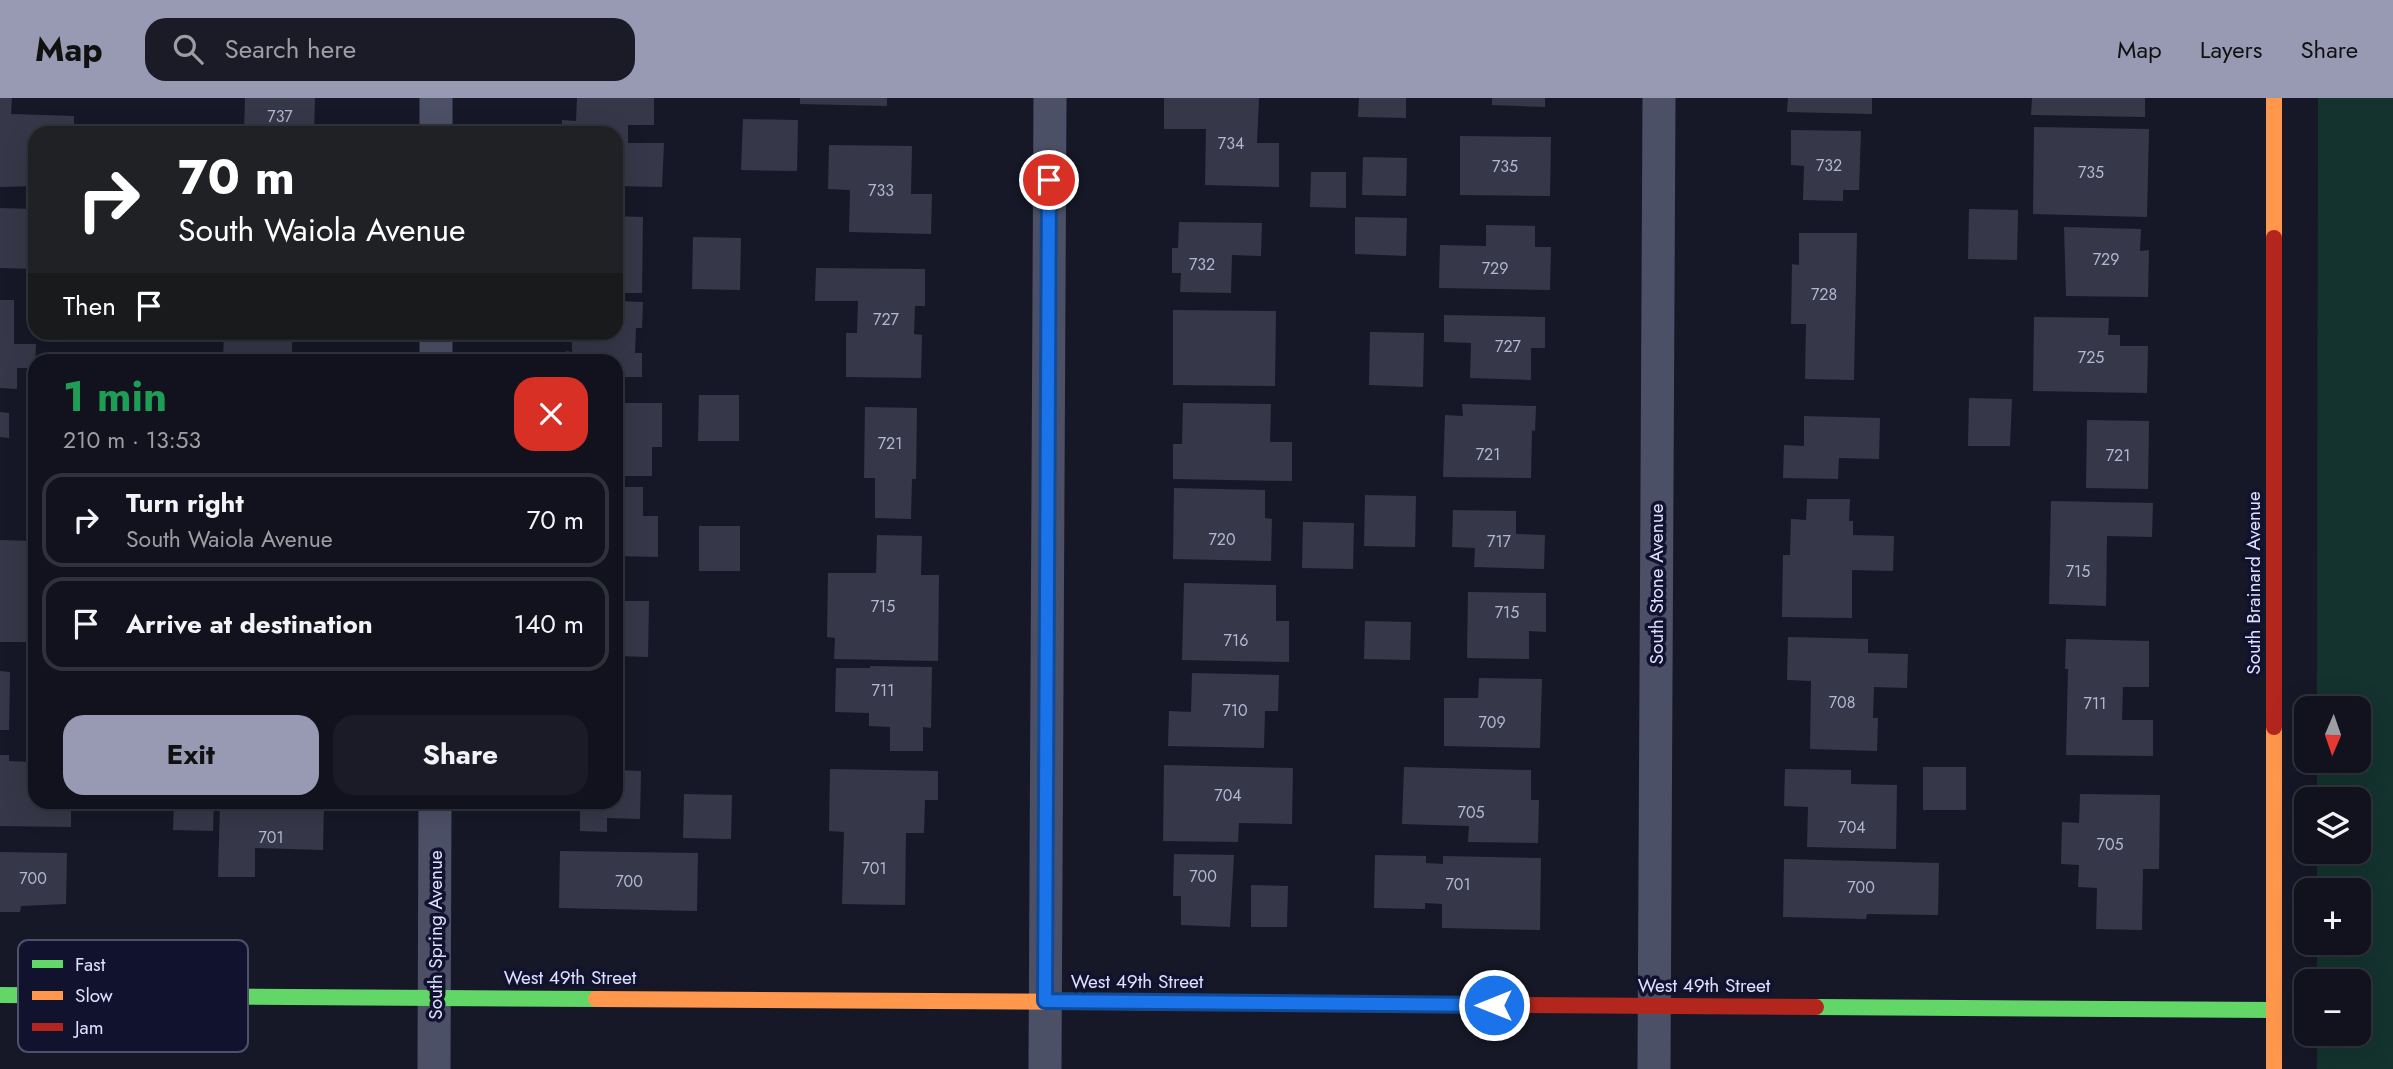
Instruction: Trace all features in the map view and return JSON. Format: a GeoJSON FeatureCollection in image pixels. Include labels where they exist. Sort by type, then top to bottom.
{"type":"FeatureCollection","features":[{"type":"Feature","properties":{"kind":"street"},"geometry":{"type":"LineString","coordinates":[[436,98],[436,126]]}},
{"type":"Feature","properties":{"kind":"street"},"geometry":{"type":"LineString","coordinates":[[1045,1069],[1050,98]]}},
{"type":"Feature","properties":{"kind":"street","name":"South Stone Avenue"},"geometry":{"type":"LineString","coordinates":[[1654,1069],[1659,98]]}},
{"type":"Feature","properties":{"kind":"street","name":"South Brainard Avenue"},"geometry":{"type":"LineString","coordinates":[[2274,98],[2274,1069]]}},
{"type":"Feature","properties":{"kind":"street","name":"South Spring Avenue"},"geometry":{"type":"LineString","coordinates":[[435,809],[435,1069]]}},
{"type":"Feature","properties":{"kind":"street","name":"West 49th Street"},"geometry":{"type":"LineString","coordinates":[[0,995],[18,995]]}},
{"type":"Feature","properties":{"kind":"street","name":"West 49th Street"},"geometry":{"type":"LineString","coordinates":[[248,996],[2274,1010]]}},
{"type":"Feature","properties":{"kind":"green space"},"geometry":{"type":"Polygon","coordinates":[[[2318,98],[2393,98],[2393,1069],[2317,1069],[2317,1046],[2371,1046],[2371,969],[2317,969],[2317,955],[2371,955],[2371,878],[2317,878],[2317,864],[2371,864],[2371,787],[2317,787],[2317,774],[2371,774],[2371,696],[2317,696],[2318,98]]]}},
{"type":"Feature","properties":{"kind":"building"},"geometry":{"type":"Polygon","coordinates":[[[0,98],[12,98],[11,114],[74,116],[74,126],[28,126],[28,186],[0,187],[0,98]]]}},
{"type":"Feature","properties":{"kind":"building"},"geometry":{"type":"Polygon","coordinates":[[[245,98],[315,98],[314,126],[244,126],[245,98]]]}},
{"type":"Feature","properties":{"kind":"building"},"geometry":{"type":"Polygon","coordinates":[[[577,98],[654,98],[654,125],[628,125],[628,143],[664,143],[662,187],[623,186],[623,126],[562,126],[562,120],[576,121],[577,98]]]}},
{"type":"Feature","properties":{"kind":"building"},"geometry":{"type":"Polygon","coordinates":[[[800,98],[887,98],[887,106],[800,104],[800,98]]]}},
{"type":"Feature","properties":{"kind":"building"},"geometry":{"type":"Polygon","coordinates":[[[1164,98],[1259,98],[1257,143],[1279,143],[1279,187],[1205,185],[1206,129],[1164,129],[1164,98]]]}},
{"type":"Feature","properties":{"kind":"building"},"geometry":{"type":"Polygon","coordinates":[[[1359,98],[1406,98],[1406,118],[1358,117],[1359,98]]]}},
{"type":"Feature","properties":{"kind":"building"},"geometry":{"type":"Polygon","coordinates":[[[1492,98],[1545,98],[1545,107],[1492,105],[1492,98]]]}},
{"type":"Feature","properties":{"kind":"building"},"geometry":{"type":"Polygon","coordinates":[[[1788,98],[1872,98],[1872,114],[1787,112],[1788,98]]]}},
{"type":"Feature","properties":{"kind":"building"},"geometry":{"type":"Polygon","coordinates":[[[2032,98],[2145,98],[2145,117],[2031,115],[2032,98]]]}},
{"type":"Feature","properties":{"kind":"building"},"geometry":{"type":"Polygon","coordinates":[[[743,119],[798,120],[797,171],[741,170],[743,119]]]}},
{"type":"Feature","properties":{"kind":"building"},"geometry":{"type":"Polygon","coordinates":[[[2034,127],[2149,129],[2147,217],[2033,214],[2034,127]]]}},
{"type":"Feature","properties":{"kind":"building"},"geometry":{"type":"Polygon","coordinates":[[[1791,130],[1861,131],[1859,190],[1843,190],[1843,201],[1803,200],[1804,166],[1791,165],[1791,130]]]}},
{"type":"Feature","properties":{"kind":"building"},"geometry":{"type":"Polygon","coordinates":[[[1460,136],[1551,137],[1550,196],[1460,195],[1460,136]]]}},
{"type":"Feature","properties":{"kind":"building"},"geometry":{"type":"Polygon","coordinates":[[[829,145],[912,146],[911,194],[932,194],[931,234],[849,232],[850,190],[828,189],[829,145]]]}},
{"type":"Feature","properties":{"kind":"building"},"geometry":{"type":"Polygon","coordinates":[[[1363,157],[1407,158],[1406,196],[1362,195],[1363,157]]]}},
{"type":"Feature","properties":{"kind":"building"},"geometry":{"type":"Polygon","coordinates":[[[1311,172],[1346,172],[1346,208],[1310,207],[1311,172]]]}},
{"type":"Feature","properties":{"kind":"building"},"geometry":{"type":"Polygon","coordinates":[[[0,208],[28,209],[28,269],[0,268],[0,208]]]}},
{"type":"Feature","properties":{"kind":"building"},"geometry":{"type":"Polygon","coordinates":[[[1969,209],[2018,210],[2017,260],[1968,259],[1969,209]]]}},
{"type":"Feature","properties":{"kind":"building"},"geometry":{"type":"Polygon","coordinates":[[[623,216],[643,217],[642,293],[623,293],[623,216]]]}},
{"type":"Feature","properties":{"kind":"building"},"geometry":{"type":"Polygon","coordinates":[[[1355,217],[1407,218],[1406,256],[1355,254],[1355,217]]]}},
{"type":"Feature","properties":{"kind":"building"},"geometry":{"type":"Polygon","coordinates":[[[1179,222],[1262,223],[1261,256],[1232,255],[1231,293],[1180,292],[1181,273],[1172,273],[1172,248],[1178,248],[1179,222]]]}},
{"type":"Feature","properties":{"kind":"building"},"geometry":{"type":"Polygon","coordinates":[[[1486,225],[1535,226],[1535,247],[1551,247],[1550,290],[1439,288],[1440,245],[1486,246],[1486,225]]]}},
{"type":"Feature","properties":{"kind":"building"},"geometry":{"type":"Polygon","coordinates":[[[2064,227],[2141,229],[2140,251],[2149,250],[2148,297],[2066,296],[2064,227]]]}},
{"type":"Feature","properties":{"kind":"building"},"geometry":{"type":"Polygon","coordinates":[[[1799,233],[1857,233],[1854,380],[1805,379],[1806,324],[1791,324],[1792,264],[1799,265],[1799,233]]]}},
{"type":"Feature","properties":{"kind":"building"},"geometry":{"type":"Polygon","coordinates":[[[693,237],[741,238],[740,290],[692,289],[693,237]]]}},
{"type":"Feature","properties":{"kind":"building"},"geometry":{"type":"Polygon","coordinates":[[[816,268],[925,269],[925,306],[915,306],[914,334],[922,335],[921,378],[846,377],[846,333],[857,333],[858,301],[815,301],[816,268]]]}},
{"type":"Feature","properties":{"kind":"building"},"geometry":{"type":"Polygon","coordinates":[[[0,300],[14,300],[14,344],[36,344],[36,354],[28,354],[28,368],[17,368],[17,389],[0,388],[0,300]]]}},
{"type":"Feature","properties":{"kind":"building"},"geometry":{"type":"Polygon","coordinates":[[[623,301],[643,302],[642,328],[636,328],[635,353],[642,353],[642,377],[623,377],[623,354],[566,354],[566,351],[572,352],[572,340],[623,340],[623,301]]]}},
{"type":"Feature","properties":{"kind":"building"},"geometry":{"type":"Polygon","coordinates":[[[1173,310],[1276,311],[1275,386],[1173,385],[1173,310]]]}},
{"type":"Feature","properties":{"kind":"building"},"geometry":{"type":"Polygon","coordinates":[[[1444,315],[1545,317],[1545,348],[1531,348],[1531,380],[1470,378],[1471,343],[1444,342],[1444,315]]]}},
{"type":"Feature","properties":{"kind":"building"},"geometry":{"type":"Polygon","coordinates":[[[2034,317],[2109,318],[2108,335],[2120,335],[2120,346],[2148,346],[2147,393],[2033,391],[2034,317]]]}},
{"type":"Feature","properties":{"kind":"building"},"geometry":{"type":"Polygon","coordinates":[[[1370,332],[1424,333],[1423,387],[1369,385],[1370,332]]]}},
{"type":"Feature","properties":{"kind":"building"},"geometry":{"type":"Polygon","coordinates":[[[224,340],[292,340],[292,354],[223,354],[224,340]]]}},
{"type":"Feature","properties":{"kind":"building"},"geometry":{"type":"Polygon","coordinates":[[[699,395],[739,395],[739,441],[698,441],[699,395]]]}},
{"type":"Feature","properties":{"kind":"building"},"geometry":{"type":"Polygon","coordinates":[[[1969,398],[2012,399],[2010,446],[1968,446],[1969,398]]]}},
{"type":"Feature","properties":{"kind":"building"},"geometry":{"type":"Polygon","coordinates":[[[623,403],[662,403],[662,447],[652,447],[652,476],[623,476],[623,403]]]}},
{"type":"Feature","properties":{"kind":"building"},"geometry":{"type":"Polygon","coordinates":[[[1183,403],[1271,404],[1270,442],[1292,442],[1292,481],[1173,479],[1173,444],[1182,444],[1183,403]]]}},
{"type":"Feature","properties":{"kind":"building"},"geometry":{"type":"Polygon","coordinates":[[[1462,404],[1536,406],[1535,431],[1532,430],[1531,478],[1443,477],[1445,415],[1463,416],[1462,404]]]}},
{"type":"Feature","properties":{"kind":"building"},"geometry":{"type":"Polygon","coordinates":[[[865,407],[917,408],[916,479],[912,479],[911,519],[875,518],[875,478],[864,478],[865,407]]]}},
{"type":"Feature","properties":{"kind":"building"},"geometry":{"type":"Polygon","coordinates":[[[0,412],[9,413],[9,438],[0,437],[0,412]]]}},
{"type":"Feature","properties":{"kind":"building"},"geometry":{"type":"Polygon","coordinates":[[[1804,416],[1880,418],[1879,459],[1839,458],[1838,479],[1783,478],[1784,445],[1804,446],[1804,416]]]}},
{"type":"Feature","properties":{"kind":"building"},"geometry":{"type":"Polygon","coordinates":[[[2087,420],[2149,421],[2148,489],[2086,488],[2087,420]]]}},
{"type":"Feature","properties":{"kind":"building"},"geometry":{"type":"Polygon","coordinates":[[[623,487],[643,487],[643,516],[658,516],[658,557],[623,556],[623,487]]]}},
{"type":"Feature","properties":{"kind":"building"},"geometry":{"type":"Polygon","coordinates":[[[1174,488],[1265,490],[1265,518],[1272,519],[1271,561],[1173,559],[1174,488]]]}},
{"type":"Feature","properties":{"kind":"building"},"geometry":{"type":"Polygon","coordinates":[[[1365,495],[1416,496],[1415,547],[1364,546],[1365,495]]]}},
{"type":"Feature","properties":{"kind":"building"},"geometry":{"type":"Polygon","coordinates":[[[1807,499],[1850,499],[1849,521],[1853,521],[1853,535],[1894,536],[1893,571],[1852,570],[1852,618],[1782,617],[1783,555],[1790,555],[1791,519],[1806,520],[1807,499]]]}},
{"type":"Feature","properties":{"kind":"building"},"geometry":{"type":"Polygon","coordinates":[[[2051,501],[2153,503],[2152,537],[2107,536],[2106,606],[2049,604],[2051,501]]]}},
{"type":"Feature","properties":{"kind":"building"},"geometry":{"type":"Polygon","coordinates":[[[1453,510],[1516,511],[1516,534],[1545,535],[1544,569],[1474,567],[1475,548],[1452,547],[1453,510]]]}},
{"type":"Feature","properties":{"kind":"building"},"geometry":{"type":"Polygon","coordinates":[[[1303,522],[1354,523],[1353,569],[1302,568],[1303,522]]]}},
{"type":"Feature","properties":{"kind":"building"},"geometry":{"type":"Polygon","coordinates":[[[699,526],[740,526],[740,571],[699,571],[699,526]]]}},
{"type":"Feature","properties":{"kind":"building"},"geometry":{"type":"Polygon","coordinates":[[[877,535],[922,536],[921,575],[939,575],[938,661],[834,659],[835,638],[827,637],[828,573],[876,573],[877,535]]]}},
{"type":"Feature","properties":{"kind":"building"},"geometry":{"type":"Polygon","coordinates":[[[0,540],[28,541],[28,642],[0,642],[0,540]]]}},
{"type":"Feature","properties":{"kind":"building"},"geometry":{"type":"Polygon","coordinates":[[[1184,583],[1276,585],[1276,621],[1289,621],[1289,662],[1182,660],[1184,583]]]}},
{"type":"Feature","properties":{"kind":"building"},"geometry":{"type":"Polygon","coordinates":[[[1468,592],[1546,593],[1546,632],[1529,631],[1529,659],[1467,658],[1468,592]]]}},
{"type":"Feature","properties":{"kind":"building"},"geometry":{"type":"Polygon","coordinates":[[[623,601],[649,601],[648,657],[623,656],[623,601]]]}},
{"type":"Feature","properties":{"kind":"building"},"geometry":{"type":"Polygon","coordinates":[[[1365,621],[1411,622],[1410,660],[1364,659],[1365,621]]]}},
{"type":"Feature","properties":{"kind":"building"},"geometry":{"type":"Polygon","coordinates":[[[1788,637],[1868,639],[1868,653],[1908,654],[1907,688],[1874,687],[1873,718],[1878,718],[1877,751],[1810,749],[1811,681],[1787,680],[1788,637]]]}},
{"type":"Feature","properties":{"kind":"building"},"geometry":{"type":"Polygon","coordinates":[[[2066,639],[2149,641],[2149,687],[2123,687],[2122,720],[2153,720],[2153,756],[2066,755],[2066,639]]]}},
{"type":"Feature","properties":{"kind":"building"},"geometry":{"type":"Polygon","coordinates":[[[932,667],[931,728],[923,727],[923,751],[890,751],[890,727],[869,726],[869,713],[835,712],[836,668],[932,667]]]}},
{"type":"Feature","properties":{"kind":"building"},"geometry":{"type":"Polygon","coordinates":[[[0,671],[10,672],[9,730],[0,730],[0,671]]]}},
{"type":"Feature","properties":{"kind":"building"},"geometry":{"type":"Polygon","coordinates":[[[1192,673],[1279,675],[1278,711],[1265,711],[1264,748],[1168,746],[1169,711],[1191,712],[1192,673]]]}},
{"type":"Feature","properties":{"kind":"building"},"geometry":{"type":"Polygon","coordinates":[[[1479,678],[1542,679],[1540,748],[1444,746],[1444,698],[1478,698],[1479,678]]]}},
{"type":"Feature","properties":{"kind":"building"},"geometry":{"type":"Polygon","coordinates":[[[0,755],[9,755],[9,761],[28,762],[28,809],[71,809],[71,827],[0,826],[0,755]]]}},
{"type":"Feature","properties":{"kind":"building"},"geometry":{"type":"Polygon","coordinates":[[[1164,765],[1293,768],[1292,824],[1239,823],[1238,842],[1163,841],[1164,765]]]}},
{"type":"Feature","properties":{"kind":"building"},"geometry":{"type":"Polygon","coordinates":[[[1404,767],[1531,770],[1531,800],[1539,800],[1538,843],[1468,842],[1469,826],[1402,824],[1404,767]]]}},
{"type":"Feature","properties":{"kind":"building"},"geometry":{"type":"Polygon","coordinates":[[[1923,767],[1966,767],[1966,810],[1923,810],[1923,767]]]}},
{"type":"Feature","properties":{"kind":"building"},"geometry":{"type":"Polygon","coordinates":[[[830,769],[938,771],[938,800],[925,800],[924,833],[906,833],[905,905],[842,904],[844,832],[829,831],[830,769]]]}},
{"type":"Feature","properties":{"kind":"building"},"geometry":{"type":"Polygon","coordinates":[[[1785,769],[1851,770],[1851,784],[1897,785],[1896,849],[1807,847],[1808,807],[1784,806],[1785,769]]]}},
{"type":"Feature","properties":{"kind":"building"},"geometry":{"type":"Polygon","coordinates":[[[623,770],[641,771],[640,819],[607,818],[607,832],[580,831],[580,809],[623,809],[623,770]]]}},
{"type":"Feature","properties":{"kind":"building"},"geometry":{"type":"Polygon","coordinates":[[[684,794],[732,795],[731,839],[683,838],[684,794]]]}},
{"type":"Feature","properties":{"kind":"building"},"geometry":{"type":"Polygon","coordinates":[[[2080,794],[2160,795],[2159,869],[2143,869],[2142,930],[2096,929],[2097,888],[2078,887],[2079,865],[2061,864],[2062,822],[2079,823],[2080,794]]]}},
{"type":"Feature","properties":{"kind":"building"},"geometry":{"type":"Polygon","coordinates":[[[174,809],[214,809],[213,831],[173,830],[174,809]]]}},
{"type":"Feature","properties":{"kind":"building"},"geometry":{"type":"Polygon","coordinates":[[[220,809],[324,809],[323,850],[255,848],[255,877],[218,877],[220,809]]]}},
{"type":"Feature","properties":{"kind":"building"},"geometry":{"type":"Polygon","coordinates":[[[560,851],[698,853],[697,911],[559,908],[560,851]]]}},
{"type":"Feature","properties":{"kind":"building"},"geometry":{"type":"Polygon","coordinates":[[[0,852],[67,853],[66,904],[21,906],[20,912],[0,912],[0,852]]]}},
{"type":"Feature","properties":{"kind":"building"},"geometry":{"type":"Polygon","coordinates":[[[1174,854],[1234,855],[1230,927],[1181,925],[1181,896],[1173,896],[1174,854]]]}},
{"type":"Feature","properties":{"kind":"building"},"geometry":{"type":"Polygon","coordinates":[[[1375,855],[1426,856],[1426,863],[1443,864],[1443,856],[1541,858],[1540,930],[1442,928],[1442,904],[1425,903],[1425,909],[1374,908],[1375,855]]]}},
{"type":"Feature","properties":{"kind":"building"},"geometry":{"type":"Polygon","coordinates":[[[1784,859],[1939,863],[1938,915],[1867,914],[1866,919],[1783,917],[1784,859]]]}},
{"type":"Feature","properties":{"kind":"building"},"geometry":{"type":"Polygon","coordinates":[[[1251,885],[1288,886],[1287,927],[1251,927],[1251,885]]]}},
{"type":"Feature","properties":{"kind":"traffic: fast"},"geometry":{"type":"LineString","coordinates":[[0,995],[18,995]]}},
{"type":"Feature","properties":{"kind":"traffic: fast"},"geometry":{"type":"LineString","coordinates":[[248,997],[596,999]]}},
{"type":"Feature","properties":{"kind":"traffic: fast"},"geometry":{"type":"LineString","coordinates":[[1117,1002],[1402,1004]]}},
{"type":"Feature","properties":{"kind":"traffic: fast"},"geometry":{"type":"LineString","coordinates":[[1816,1007],[2274,1010]]}},
{"type":"Feature","properties":{"kind":"traffic: slow"},"geometry":{"type":"LineString","coordinates":[[2274,98],[2274,238]]}},
{"type":"Feature","properties":{"kind":"traffic: slow"},"geometry":{"type":"LineString","coordinates":[[2274,727],[2274,1069]]}},
{"type":"Feature","properties":{"kind":"traffic: slow"},"geometry":{"type":"LineString","coordinates":[[596,999],[1117,1002]]}},
{"type":"Feature","properties":{"kind":"traffic: jam"},"geometry":{"type":"LineString","coordinates":[[2274,238],[2274,727]]}},
{"type":"Feature","properties":{"kind":"traffic: jam"},"geometry":{"type":"LineString","coordinates":[[1402,1004],[1816,1007]]}},
{"type":"Feature","properties":{"kind":"route"},"geometry":{"type":"LineString","coordinates":[[1049,180],[1045,1001],[1494,1005]]}}]}
